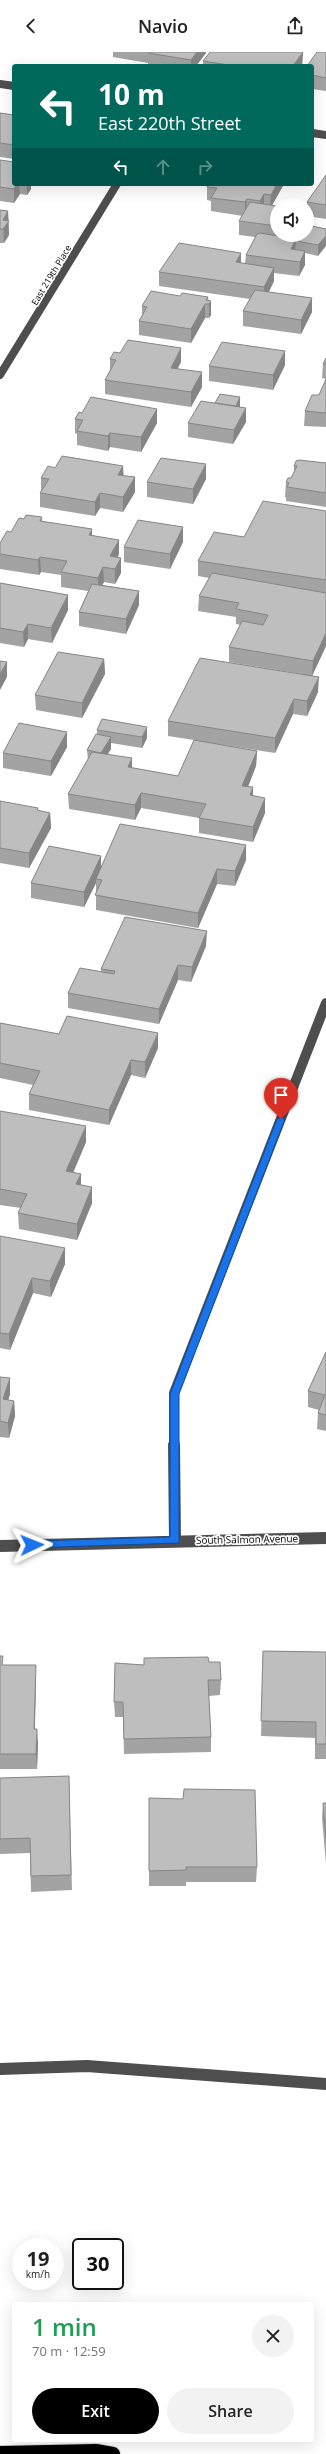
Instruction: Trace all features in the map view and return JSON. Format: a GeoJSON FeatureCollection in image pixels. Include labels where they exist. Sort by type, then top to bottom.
{"type":"FeatureCollection","features":[{"type":"Feature","properties":{"kind":"highway"},"geometry":{"type":"LineString","coordinates":[[0,2453],[96,2452],[113,2454]]}},
{"type":"Feature","properties":{"kind":"street"},"geometry":{"type":"LineString","coordinates":[[0,84],[12,86]]}},
{"type":"Feature","properties":{"kind":"street"},"geometry":{"type":"LineString","coordinates":[[314,133],[326,136]]}},
{"type":"Feature","properties":{"kind":"street","name":"East 219th Place"},"geometry":{"type":"LineString","coordinates":[[0,375],[116,186]]}},
{"type":"Feature","properties":{"kind":"street"},"geometry":{"type":"LineString","coordinates":[[175,1540],[174,1394],[326,1003]]}},
{"type":"Feature","properties":{"kind":"street","name":"South Salmon Avenue"},"geometry":{"type":"LineString","coordinates":[[0,1546],[175,1540],[326,1538]]}},
{"type":"Feature","properties":{"kind":"street"},"geometry":{"type":"LineString","coordinates":[[0,2069],[87,2066],[326,2084]]}},
{"type":"Feature","properties":{"kind":"building"},"geometry":{"type":"Polygon","coordinates":[[[197,52],[191,60],[148,53],[197,52]]]}},
{"type":"Feature","properties":{"kind":"building"},"geometry":{"type":"Polygon","coordinates":[[[210,52],[303,52],[294,64],[222,64],[203,61],[210,52]]]}},
{"type":"Feature","properties":{"kind":"building"},"geometry":{"type":"Polygon","coordinates":[[[317,52],[326,52],[326,78],[314,75],[314,64],[308,64],[317,52]]]}},
{"type":"Feature","properties":{"kind":"building"},"geometry":{"type":"Polygon","coordinates":[[[0,113],[12,115],[12,145],[0,143],[0,113]]]}},
{"type":"Feature","properties":{"kind":"building"},"geometry":{"type":"Polygon","coordinates":[[[0,160],[12,162],[12,186],[16,186],[14,189],[0,187],[0,160]]]}},
{"type":"Feature","properties":{"kind":"building"},"geometry":{"type":"Polygon","coordinates":[[[326,175],[326,205],[314,203],[314,198],[310,198],[326,175]]]}},
{"type":"Feature","properties":{"kind":"building"},"geometry":{"type":"Polygon","coordinates":[[[276,186],[271,195],[264,194],[260,201],[247,199],[245,202],[211,198],[217,188],[207,187],[276,186]]]}},
{"type":"Feature","properties":{"kind":"building"},"geometry":{"type":"Polygon","coordinates":[[[250,202],[270,205],[270,225],[239,221],[250,202]]]}},
{"type":"Feature","properties":{"kind":"building"},"geometry":{"type":"Polygon","coordinates":[[[0,210],[8,211],[3,220],[9,221],[3,229],[0,229],[0,210]]]}},
{"type":"Feature","properties":{"kind":"building"},"geometry":{"type":"Polygon","coordinates":[[[314,226],[326,229],[326,236],[318,245],[301,242],[314,242],[314,226]]]}},
{"type":"Feature","properties":{"kind":"building"},"geometry":{"type":"Polygon","coordinates":[[[257,234],[270,235],[270,242],[294,242],[291,249],[305,251],[300,262],[246,255],[257,234]]]}},
{"type":"Feature","properties":{"kind":"building"},"geometry":{"type":"Polygon","coordinates":[[[179,243],[241,253],[236,262],[274,268],[264,287],[159,272],[179,243]]]}},
{"type":"Feature","properties":{"kind":"building"},"geometry":{"type":"Polygon","coordinates":[[[255,290],[312,298],[301,320],[243,311],[255,290]]]}},
{"type":"Feature","properties":{"kind":"building"},"geometry":{"type":"Polygon","coordinates":[[[151,291],[180,296],[182,293],[208,297],[206,300],[211,301],[209,304],[205,304],[191,329],[139,321],[147,307],[142,306],[151,291]]]}},
{"type":"Feature","properties":{"kind":"building"},"geometry":{"type":"Polygon","coordinates":[[[128,340],[181,348],[171,368],[202,372],[191,392],[105,380],[116,360],[110,359],[114,352],[120,353],[128,340]]]}},
{"type":"Feature","properties":{"kind":"building"},"geometry":{"type":"Polygon","coordinates":[[[222,342],[285,351],[273,375],[209,366],[222,342]]]}},
{"type":"Feature","properties":{"kind":"building"},"geometry":{"type":"Polygon","coordinates":[[[326,379],[326,413],[305,411],[312,395],[319,395],[326,379]]]}},
{"type":"Feature","properties":{"kind":"building"},"geometry":{"type":"Polygon","coordinates":[[[220,394],[240,397],[236,406],[215,403],[220,394]]]}},
{"type":"Feature","properties":{"kind":"building"},"geometry":{"type":"Polygon","coordinates":[[[91,397],[157,409],[141,437],[110,433],[108,436],[77,431],[83,420],[75,419],[79,412],[82,413],[91,397]]]}},
{"type":"Feature","properties":{"kind":"building"},"geometry":{"type":"Polygon","coordinates":[[[201,401],[246,408],[234,430],[188,423],[201,401]]]}},
{"type":"Feature","properties":{"kind":"building"},"geometry":{"type":"Polygon","coordinates":[[[62,456],[123,466],[118,475],[135,477],[123,497],[100,493],[95,502],[40,493],[49,479],[41,478],[48,466],[55,468],[62,456]]]}},
{"type":"Feature","properties":{"kind":"building"},"geometry":{"type":"Polygon","coordinates":[[[161,458],[206,464],[193,489],[147,482],[161,458]]]}},
{"type":"Feature","properties":{"kind":"building"},"geometry":{"type":"Polygon","coordinates":[[[296,461],[326,463],[326,493],[287,487],[289,483],[286,482],[288,478],[291,478],[297,466],[294,466],[296,461]]]}},
{"type":"Feature","properties":{"kind":"building"},"geometry":{"type":"Polygon","coordinates":[[[263,501],[326,511],[326,580],[198,561],[214,532],[244,537],[263,501]]]}},
{"type":"Feature","properties":{"kind":"building"},"geometry":{"type":"Polygon","coordinates":[[[26,515],[42,517],[40,521],[92,529],[89,535],[119,540],[110,556],[121,558],[115,569],[103,567],[98,578],[61,572],[67,561],[40,557],[38,560],[0,554],[0,543],[7,531],[11,532],[19,518],[24,519],[26,515]]]}},
{"type":"Feature","properties":{"kind":"building"},"geometry":{"type":"Polygon","coordinates":[[[138,520],[183,527],[170,554],[124,547],[138,520]]]}},
{"type":"Feature","properties":{"kind":"building"},"geometry":{"type":"Polygon","coordinates":[[[212,573],[326,593],[326,633],[313,661],[229,647],[242,621],[263,625],[268,615],[236,609],[239,603],[199,596],[212,573]]]}},
{"type":"Feature","properties":{"kind":"building"},"geometry":{"type":"Polygon","coordinates":[[[0,583],[68,595],[51,628],[28,624],[23,632],[0,628],[0,583]]]}},
{"type":"Feature","properties":{"kind":"building"},"geometry":{"type":"Polygon","coordinates":[[[92,584],[139,591],[126,619],[79,612],[92,584]]]}},
{"type":"Feature","properties":{"kind":"building"},"geometry":{"type":"Polygon","coordinates":[[[58,652],[104,659],[82,703],[35,695],[58,652]]]}},
{"type":"Feature","properties":{"kind":"building"},"geometry":{"type":"Polygon","coordinates":[[[200,658],[319,677],[307,701],[294,699],[275,738],[168,721],[200,658]]]}},
{"type":"Feature","properties":{"kind":"building"},"geometry":{"type":"Polygon","coordinates":[[[0,661],[7,662],[0,674],[0,661]]]}},
{"type":"Feature","properties":{"kind":"building"},"geometry":{"type":"Polygon","coordinates":[[[102,719],[147,727],[142,737],[97,730],[102,719]]]}},
{"type":"Feature","properties":{"kind":"building"},"geometry":{"type":"Polygon","coordinates":[[[19,723],[67,732],[51,761],[3,753],[19,723]]]}},
{"type":"Feature","properties":{"kind":"building"},"geometry":{"type":"Polygon","coordinates":[[[96,734],[111,737],[101,753],[87,750],[96,734]]]}},
{"type":"Feature","properties":{"kind":"building"},"geometry":{"type":"Polygon","coordinates":[[[194,740],[257,751],[242,786],[253,787],[250,795],[265,798],[253,827],[199,818],[206,804],[141,793],[135,805],[68,794],[92,752],[132,758],[128,767],[178,776],[194,740]]]}},
{"type":"Feature","properties":{"kind":"building"},"geometry":{"type":"Polygon","coordinates":[[[0,801],[38,808],[37,810],[50,813],[29,853],[0,848],[0,801]]]}},
{"type":"Feature","properties":{"kind":"building"},"geometry":{"type":"Polygon","coordinates":[[[120,824],[246,845],[235,871],[217,869],[198,913],[95,895],[102,880],[96,879],[120,824]]]}},
{"type":"Feature","properties":{"kind":"building"},"geometry":{"type":"Polygon","coordinates":[[[49,846],[101,856],[84,892],[31,883],[49,846]]]}},
{"type":"Feature","properties":{"kind":"building"},"geometry":{"type":"Polygon","coordinates":[[[125,917],[207,931],[192,967],[178,965],[159,1009],[68,993],[80,968],[114,974],[115,971],[101,969],[125,917]]]}},
{"type":"Feature","properties":{"kind":"building"},"geometry":{"type":"Polygon","coordinates":[[[67,1016],[158,1033],[145,1062],[131,1060],[109,1110],[29,1094],[40,1071],[0,1063],[0,1023],[59,1034],[67,1016]]]}},
{"type":"Feature","properties":{"kind":"building"},"geometry":{"type":"Polygon","coordinates":[[[0,1111],[86,1126],[66,1171],[81,1174],[76,1184],[92,1187],[77,1224],[18,1213],[27,1194],[0,1189],[0,1111]]]}},
{"type":"Feature","properties":{"kind":"building"},"geometry":{"type":"Polygon","coordinates":[[[0,1236],[65,1248],[50,1281],[32,1278],[9,1334],[0,1333],[0,1236]]]}},
{"type":"Feature","properties":{"kind":"building"},"geometry":{"type":"Polygon","coordinates":[[[326,1352],[326,1415],[318,1413],[325,1395],[308,1391],[326,1352]]]}},
{"type":"Feature","properties":{"kind":"building"},"geometry":{"type":"Polygon","coordinates":[[[0,1377],[10,1378],[3,1399],[14,1401],[8,1423],[0,1421],[0,1377]]]}},
{"type":"Feature","properties":{"kind":"building"},"geometry":{"type":"Polygon","coordinates":[[[263,1651],[326,1652],[326,1744],[316,1744],[316,1722],[261,1721],[263,1651]]]}},
{"type":"Feature","properties":{"kind":"building"},"geometry":{"type":"Polygon","coordinates":[[[0,1656],[3,1656],[2,1665],[36,1665],[34,1729],[37,1729],[36,1754],[0,1754],[0,1656]]]}},
{"type":"Feature","properties":{"kind":"building"},"geometry":{"type":"Polygon","coordinates":[[[208,1657],[209,1662],[220,1662],[221,1680],[208,1680],[211,1737],[124,1739],[123,1702],[114,1702],[115,1663],[144,1665],[144,1658],[208,1657]]]}},
{"type":"Feature","properties":{"kind":"building"},"geometry":{"type":"Polygon","coordinates":[[[69,1776],[71,1875],[31,1876],[30,1838],[0,1839],[0,1778],[69,1776]]]}},
{"type":"Feature","properties":{"kind":"building"},"geometry":{"type":"Polygon","coordinates":[[[184,1789],[255,1790],[257,1867],[186,1867],[186,1870],[149,1871],[149,1798],[183,1799],[184,1789]]]}},
{"type":"Feature","properties":{"kind":"building"},"geometry":{"type":"Polygon","coordinates":[[[323,1803],[326,1803],[326,1838],[323,1803]]]}},
{"type":"Feature","properties":{"kind":"route"},"geometry":{"type":"LineString","coordinates":[[32,1545],[175,1540],[174,1394],[281,1119]]}}]}
